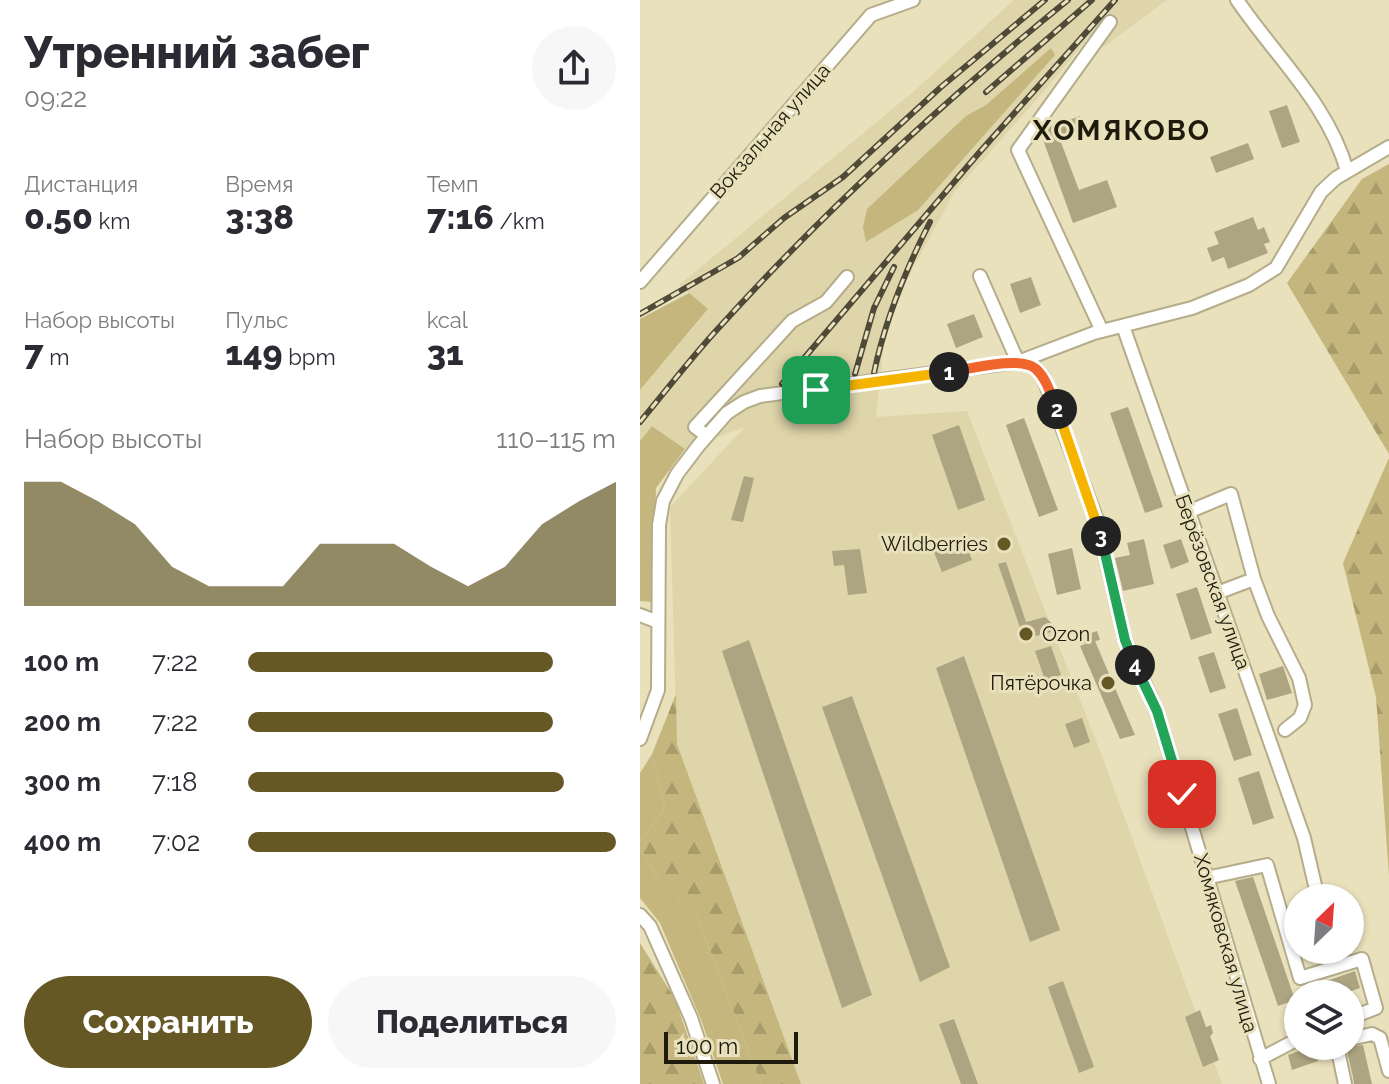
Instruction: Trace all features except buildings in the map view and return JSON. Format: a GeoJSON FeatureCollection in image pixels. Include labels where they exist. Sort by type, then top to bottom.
{"type":"FeatureCollection","features":[{"type":"Feature","properties":{"kind":"street"},"geometry":{"type":"LineString","coordinates":[[865,0],[871,15]]}},
{"type":"Feature","properties":{"kind":"street","name":"Вокзальная улица"},"geometry":{"type":"LineString","coordinates":[[640,282],[871,15],[913,0]]}},
{"type":"Feature","properties":{"kind":"street"},"geometry":{"type":"LineString","coordinates":[[1237,0],[1313,101],[1340,145],[1347,171]]}},
{"type":"Feature","properties":{"kind":"street"},"geometry":{"type":"LineString","coordinates":[[1102,331],[1018,150],[1110,22]]}},
{"type":"Feature","properties":{"kind":"street"},"geometry":{"type":"LineString","coordinates":[[640,739],[658,690],[659,525],[663,501],[677,474],[727,413],[760,396],[1018,362],[1102,331],[1192,308],[1249,285],[1276,268],[1321,192],[1347,171],[1389,147]]}},
{"type":"Feature","properties":{"kind":"street"},"geometry":{"type":"LineString","coordinates":[[980,276],[1018,362]]}},
{"type":"Feature","properties":{"kind":"street"},"geometry":{"type":"LineString","coordinates":[[707,436],[695,427],[792,321],[826,302],[847,277]]}},
{"type":"Feature","properties":{"kind":"street","name":"Берёзовская улица"},"geometry":{"type":"LineString","coordinates":[[1123,326],[1304,838],[1315,884]]}},
{"type":"Feature","properties":{"kind":"street","name":"Хомяковская улица"},"geometry":{"type":"LineString","coordinates":[[1018,362],[1034,366],[1043,377],[1097,520],[1125,640],[1157,711],[1269,1084]]}},
{"type":"Feature","properties":{"kind":"street"},"geometry":{"type":"LineString","coordinates":[[1188,512],[1231,494],[1254,579],[1268,616],[1299,678],[1305,705],[1300,718],[1285,730],[1272,747]]}},
{"type":"Feature","properties":{"kind":"street"},"geometry":{"type":"LineString","coordinates":[[1217,593],[1254,579]]}},
{"type":"Feature","properties":{"kind":"street"},"geometry":{"type":"LineString","coordinates":[[640,615],[658,622]]}},
{"type":"Feature","properties":{"kind":"street"},"geometry":{"type":"LineString","coordinates":[[1263,724],[1285,730]]}},
{"type":"Feature","properties":{"kind":"street"},"geometry":{"type":"LineString","coordinates":[[1206,878],[1267,865],[1300,978],[1362,959],[1376,1008],[1384,1022]]}},
{"type":"Feature","properties":{"kind":"street"},"geometry":{"type":"LineString","coordinates":[[640,915],[650,926],[691,1018],[713,1084]]}},
{"type":"Feature","properties":{"kind":"street"},"geometry":{"type":"LineString","coordinates":[[1364,1013],[1376,1008]]}},
{"type":"Feature","properties":{"kind":"street"},"geometry":{"type":"LineString","coordinates":[[1364,1036],[1372,1034],[1380,1038],[1389,1071]]}},
{"type":"Feature","properties":{"kind":"street"},"geometry":{"type":"LineString","coordinates":[[1260,1059],[1284,1046]]}},
{"type":"Feature","properties":{"kind":"street"},"geometry":{"type":"LineString","coordinates":[[1340,1060],[1345,1084]]}},
{"type":"Feature","properties":{"kind":"shaded area"},"geometry":{"type":"Polygon","coordinates":[[[1014,0],[1167,0],[1104,47],[1089,36],[955,191],[901,290],[884,343],[876,417],[967,411],[1102,756],[1222,1084],[801,1084],[677,744],[670,507],[745,427],[685,449],[653,426],[640,441],[640,390],[708,310],[679,285],[913,92],[1014,0]]]}},
{"type":"Feature","properties":{"kind":"green space"},"geometry":{"type":"Polygon","coordinates":[[[1051,48],[1055,55],[918,210],[866,242],[863,227],[867,209],[966,116],[986,105],[1051,48]]]}},
{"type":"Feature","properties":{"kind":"green space"},"geometry":{"type":"Polygon","coordinates":[[[1389,164],[1389,454],[1287,283],[1362,179],[1389,164]]]}},
{"type":"Feature","properties":{"kind":"green space"},"geometry":{"type":"Polygon","coordinates":[[[689,293],[708,309],[640,390],[640,319],[689,293]]]}},
{"type":"Feature","properties":{"kind":"green space"},"geometry":{"type":"Polygon","coordinates":[[[652,426],[685,449],[656,488],[652,602],[640,601],[640,441],[652,426]]]}},
{"type":"Feature","properties":{"kind":"green space"},"geometry":{"type":"Polygon","coordinates":[[[1389,458],[1389,876],[1376,697],[1343,563],[1389,458]]]}},
{"type":"Feature","properties":{"kind":"green space"},"geometry":{"type":"Polygon","coordinates":[[[676,694],[677,744],[801,1084],[761,1084],[697,916],[657,878],[640,848],[640,842],[665,808],[652,754],[676,694]]]}},
{"type":"Feature","properties":{"kind":"green space"},"geometry":{"type":"Polygon","coordinates":[[[652,754],[665,808],[640,842],[640,773],[652,754]]]}},
{"type":"Feature","properties":{"kind":"green space"},"geometry":{"type":"Polygon","coordinates":[[[640,848],[657,878],[697,916],[761,1084],[723,1084],[702,1022],[660,923],[640,898],[640,848]]]}},
{"type":"Feature","properties":{"kind":"green space"},"geometry":{"type":"Polygon","coordinates":[[[640,943],[675,999],[704,1084],[640,1084],[640,943]]]}},
{"type":"Feature","properties":{"kind":"railway"},"geometry":{"type":"LineString","coordinates":[[640,314],[738,258],[784,218],[843,177],[941,87],[1045,0]]}},
{"type":"Feature","properties":{"kind":"railway"},"geometry":{"type":"LineString","coordinates":[[640,422],[714,333],[797,245],[975,78],[1068,0]]}},
{"type":"Feature","properties":{"kind":"railway"},"geometry":{"type":"LineString","coordinates":[[986,92],[1092,0]]}},
{"type":"Feature","properties":{"kind":"railway"},"geometry":{"type":"LineString","coordinates":[[782,384],[978,154],[1115,0]]}},
{"type":"Feature","properties":{"kind":"railway"},"geometry":{"type":"LineString","coordinates":[[874,373],[897,296],[930,222]]}},
{"type":"Feature","properties":{"kind":"railway"},"geometry":{"type":"LineString","coordinates":[[855,374],[874,308],[894,267]]}},
{"type":"Feature","properties":{"kind":"place","name":"Wildberries"},"geometry":{"type":"Point","coordinates":[1004,544]}},
{"type":"Feature","properties":{"kind":"place","name":"Ozon"},"geometry":{"type":"Point","coordinates":[1026,634]}},
{"type":"Feature","properties":{"kind":"place","name":"Пятёрочка"},"geometry":{"type":"Point","coordinates":[1108,683]}},
{"type":"Feature","properties":{"kind":"district","name":"ХОМЯКОВО"},"geometry":{"type":"Point","coordinates":[1122,130]}},
{"type":"Feature","properties":{"kind":"route"},"geometry":{"type":"LineString","coordinates":[[816,390],[1018,362],[1034,366],[1043,377],[1058,411],[1097,520],[1125,640],[1157,711],[1182,794]]}}]}
